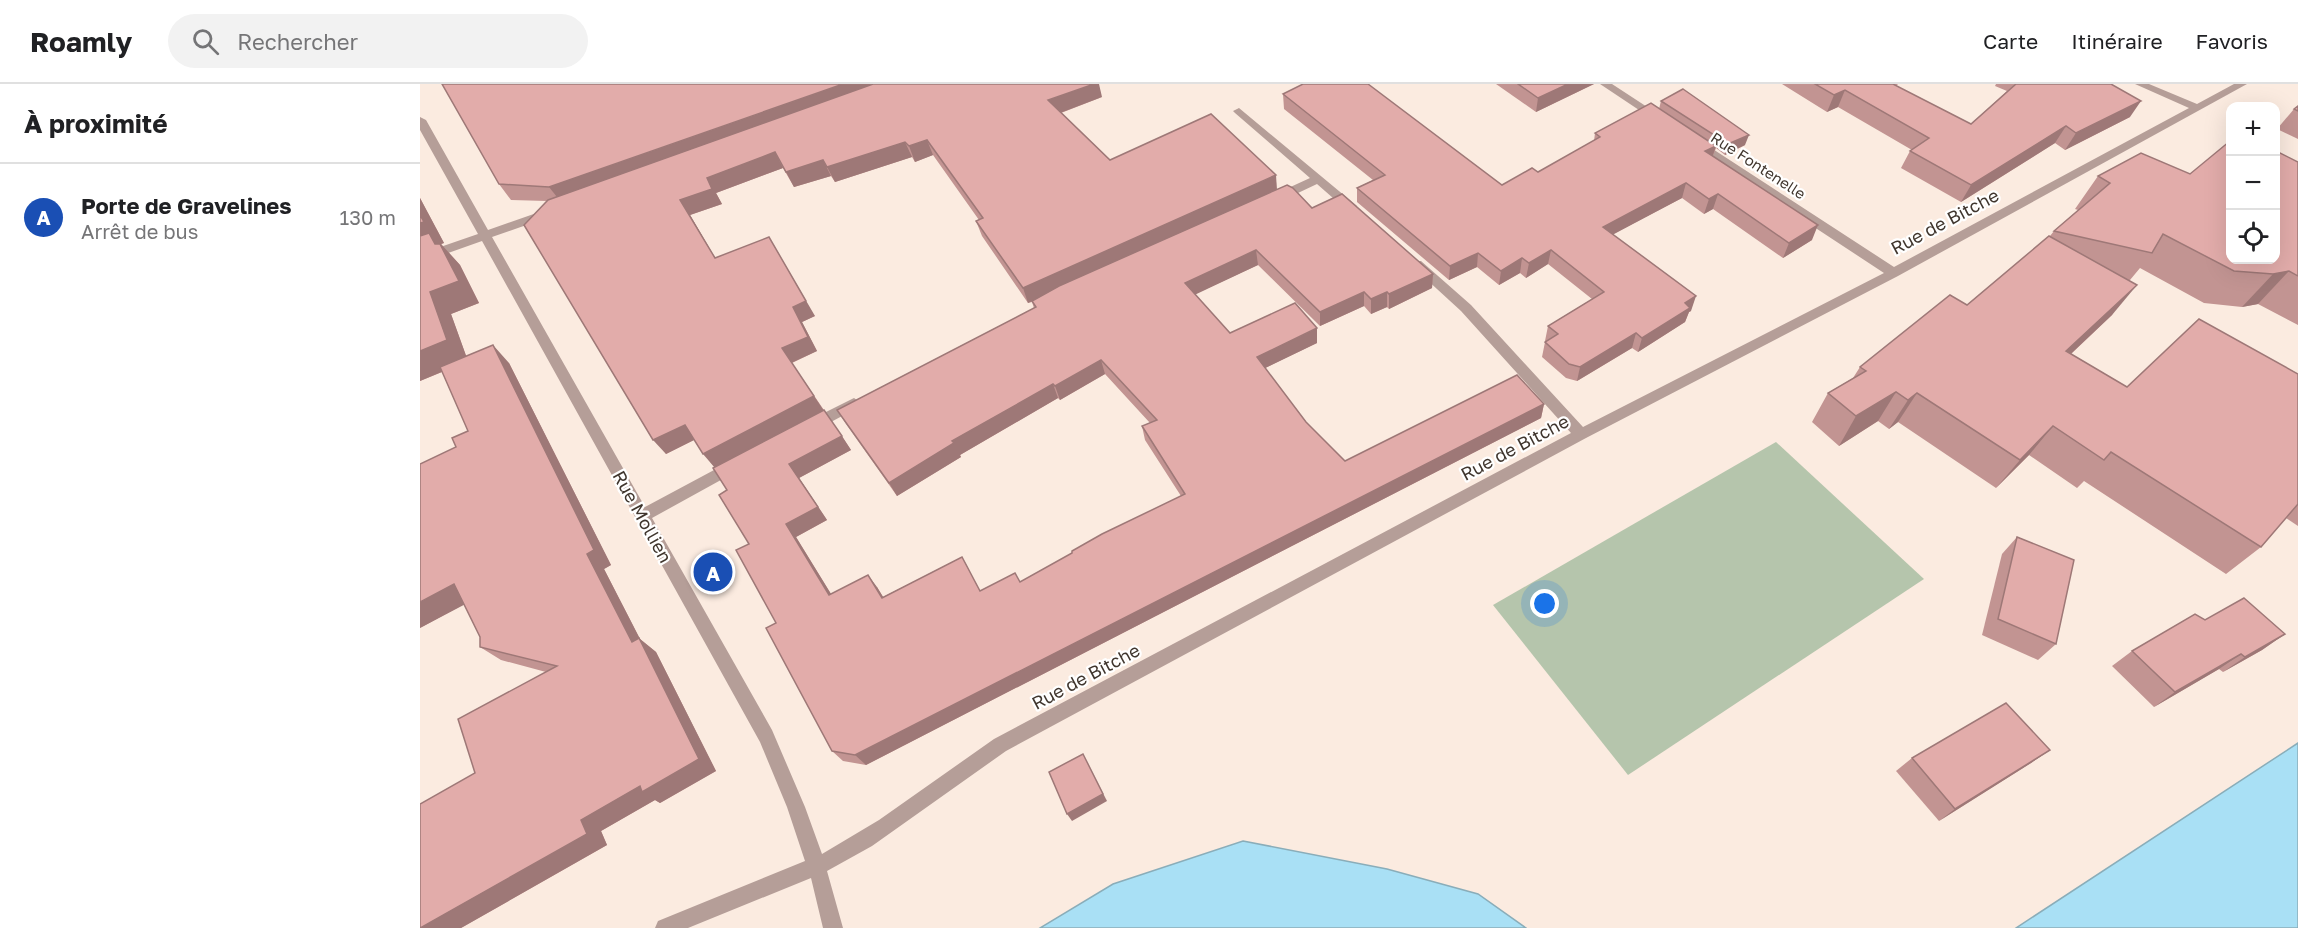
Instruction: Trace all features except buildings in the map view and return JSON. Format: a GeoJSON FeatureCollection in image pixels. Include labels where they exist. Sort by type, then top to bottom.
{"type":"FeatureCollection","features":[{"type":"Feature","properties":{"kind":"street"},"geometry":{"type":"LineString","coordinates":[[1605,84],[1665,123]]}},
{"type":"Feature","properties":{"kind":"street"},"geometry":{"type":"LineString","coordinates":[[2140,84],[2197,108]]}},
{"type":"Feature","properties":{"kind":"street","name":"Rue de Bitche"},"geometry":{"type":"LineString","coordinates":[[665,928],[818,866],[879,830],[947,779],[1000,745],[1581,434],[1893,273],[2242,84]]}},
{"type":"Feature","properties":{"kind":"street"},"geometry":{"type":"LineString","coordinates":[[1239,111],[1361,216]]}},
{"type":"Feature","properties":{"kind":"street","name":"Rue Mollien"},"geometry":{"type":"LineString","coordinates":[[420,120],[766,736],[791,790],[818,866],[833,928]]}},
{"type":"Feature","properties":{"kind":"street","name":"Rue Fontenelle"},"geometry":{"type":"LineString","coordinates":[[1685,136],[1893,273]]}},
{"type":"Feature","properties":{"kind":"street"},"geometry":{"type":"LineString","coordinates":[[1264,204],[1318,179]]}},
{"type":"Feature","properties":{"kind":"street"},"geometry":{"type":"LineString","coordinates":[[420,259],[563,207]]}},
{"type":"Feature","properties":{"kind":"street"},"geometry":{"type":"LineString","coordinates":[[1404,253],[1466,308],[1581,434]]}},
{"type":"Feature","properties":{"kind":"street"},"geometry":{"type":"LineString","coordinates":[[796,434],[869,395]]}},
{"type":"Feature","properties":{"kind":"street"},"geometry":{"type":"LineString","coordinates":[[642,516],[744,461]]}},
{"type":"Feature","properties":{"kind":"green space"},"geometry":{"type":"Polygon","coordinates":[[[1776,442],[1924,579],[1628,775],[1493,605],[1776,442]]]}},
{"type":"Feature","properties":{"kind":"water"},"geometry":{"type":"Polygon","coordinates":[[[2298,743],[2298,928],[2016,928],[2298,743]]]}},
{"type":"Feature","properties":{"kind":"water"},"geometry":{"type":"Polygon","coordinates":[[[1243,841],[1387,869],[1478,894],[1526,928],[1040,928],[1113,884],[1243,841]]]}},
{"type":"Feature","properties":{"kind":"place","name":"Porte de Gravelines"},"geometry":{"type":"Point","coordinates":[713,572]}}]}
